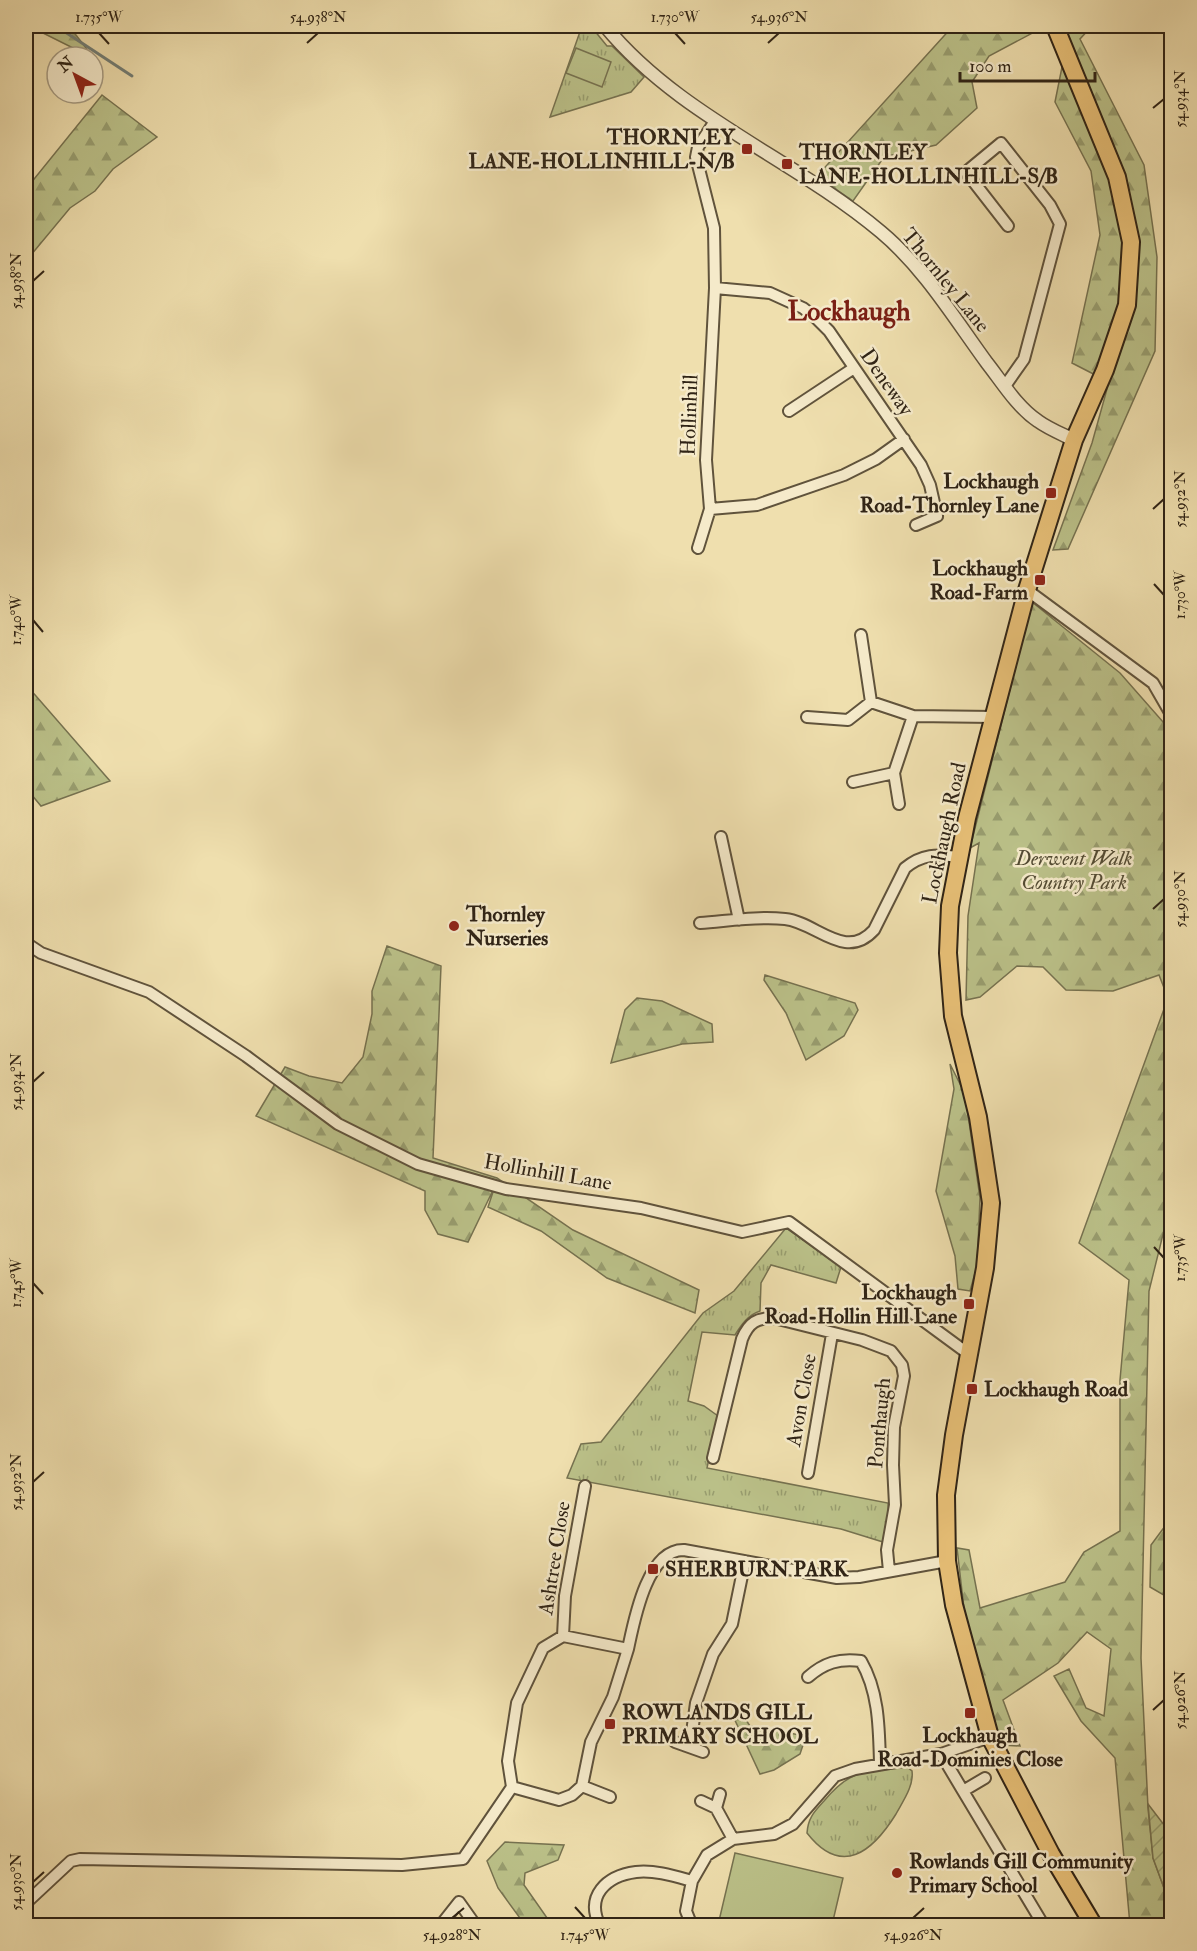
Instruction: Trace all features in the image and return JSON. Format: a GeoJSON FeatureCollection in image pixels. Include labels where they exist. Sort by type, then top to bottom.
{"type":"FeatureCollection","features":[{"type":"Feature","properties":{"kind":"main road","name":"Lockhaugh Road"},"geometry":{"type":"LineString","coordinates":[[1055,26],[1117,177],[1131,242],[1127,305],[1105,370],[1074,440],[1027,590],[958,857],[950,906],[948,953],[953,1016],[980,1126],[991,1203],[986,1268],[954,1435],[946,1495],[947,1561],[954,1605],[990,1737],[1051,1854],[1094,1926]]}},
{"type":"Feature","properties":{"kind":"street","name":"Thornley Lane"},"geometry":{"type":"LineString","coordinates":[[605,26],[622,47],[715,121],[882,232],[924,276],[1005,386],[1038,421],[1074,440]]}},
{"type":"Feature","properties":{"kind":"street","name":"Hollinhill"},"geometry":{"type":"LineString","coordinates":[[710,509],[706,460],[715,288],[714,228],[696,157],[698,147],[715,121]]}},
{"type":"Feature","properties":{"kind":"street"},"geometry":{"type":"LineString","coordinates":[[1005,386],[1023,358],[1060,224],[1050,205],[1001,143],[966,172],[1008,226]]}},
{"type":"Feature","properties":{"kind":"street","name":"Deneway"},"geometry":{"type":"LineString","coordinates":[[715,288],[770,292],[803,309],[829,331],[904,439],[930,485],[937,516],[916,525]]}},
{"type":"Feature","properties":{"kind":"street"},"geometry":{"type":"LineString","coordinates":[[789,411],[854,368]]}},
{"type":"Feature","properties":{"kind":"street"},"geometry":{"type":"LineString","coordinates":[[698,548],[710,509],[757,505],[844,475],[876,459],[904,439]]}},
{"type":"Feature","properties":{"kind":"street"},"geometry":{"type":"LineString","coordinates":[[1027,590],[1153,683],[1172,716]]}},
{"type":"Feature","properties":{"kind":"street"},"geometry":{"type":"LineString","coordinates":[[861,636],[872,702]]}},
{"type":"Feature","properties":{"kind":"street"},"geometry":{"type":"LineString","coordinates":[[872,702],[913,716],[994,717]]}},
{"type":"Feature","properties":{"kind":"street"},"geometry":{"type":"LineString","coordinates":[[807,717],[848,720],[872,702]]}},
{"type":"Feature","properties":{"kind":"street"},"geometry":{"type":"LineString","coordinates":[[899,804],[894,773],[913,716]]}},
{"type":"Feature","properties":{"kind":"street"},"geometry":{"type":"LineString","coordinates":[[853,782],[894,773]]}},
{"type":"Feature","properties":{"kind":"street"},"geometry":{"type":"LineString","coordinates":[[721,837],[739,920]]}},
{"type":"Feature","properties":{"kind":"street"},"geometry":{"type":"LineString","coordinates":[[700,923],[786,919],[800,922],[842,943],[861,940],[874,930],[905,868],[914,861],[933,855],[958,857]]}},
{"type":"Feature","properties":{"kind":"street","name":"Hollinhill Lane"},"geometry":{"type":"LineString","coordinates":[[26,943],[41,953],[149,992],[246,1056],[338,1124],[418,1164],[506,1189],[641,1208],[742,1232],[789,1222],[970,1355]]}},
{"type":"Feature","properties":{"kind":"street","name":"Ponthaugh"},"geometry":{"type":"LineString","coordinates":[[713,1458],[747,1327],[760,1318],[774,1318],[862,1340],[891,1351],[902,1365],[904,1376],[894,1427],[893,1465],[896,1505],[887,1550],[889,1571]]}},
{"type":"Feature","properties":{"kind":"street","name":"Avon Close"},"geometry":{"type":"LineString","coordinates":[[808,1473],[832,1334]]}},
{"type":"Feature","properties":{"kind":"street","name":"Ashtree Close"},"geometry":{"type":"LineString","coordinates":[[563,1636],[565,1596],[585,1486]]}},
{"type":"Feature","properties":{"kind":"street"},"geometry":{"type":"LineString","coordinates":[[512,1787],[559,1800],[572,1795],[582,1786],[591,1742],[613,1697],[638,1607],[660,1560],[676,1550],[837,1578],[859,1578],[947,1561]]}},
{"type":"Feature","properties":{"kind":"street"},"geometry":{"type":"LineString","coordinates":[[690,1747],[691,1721],[699,1692],[713,1654],[732,1624],[745,1561]]}},
{"type":"Feature","properties":{"kind":"street"},"geometry":{"type":"LineString","coordinates":[[26,1903],[71,1861],[80,1859],[402,1865],[463,1859],[470,1853],[512,1787],[508,1761],[517,1703],[543,1648],[563,1636],[628,1649]]}},
{"type":"Feature","properties":{"kind":"street"},"geometry":{"type":"LineString","coordinates":[[808,1677],[822,1665],[846,1659],[861,1661],[867,1673],[879,1718],[880,1763]]}},
{"type":"Feature","properties":{"kind":"street"},"geometry":{"type":"LineString","coordinates":[[692,1926],[686,1911],[692,1881],[707,1855],[732,1839],[774,1834],[793,1824],[835,1776],[855,1768],[941,1754],[990,1737]]}},
{"type":"Feature","properties":{"kind":"street"},"geometry":{"type":"LineString","coordinates":[[675,1742],[703,1752]]}},
{"type":"Feature","properties":{"kind":"street"},"geometry":{"type":"LineString","coordinates":[[941,1754],[1044,1926]]}},
{"type":"Feature","properties":{"kind":"street"},"geometry":{"type":"LineString","coordinates":[[963,1791],[985,1778]]}},
{"type":"Feature","properties":{"kind":"street"},"geometry":{"type":"LineString","coordinates":[[582,1786],[610,1797]]}},
{"type":"Feature","properties":{"kind":"street"},"geometry":{"type":"LineString","coordinates":[[716,1808],[720,1794]]}},
{"type":"Feature","properties":{"kind":"street"},"geometry":{"type":"LineString","coordinates":[[701,1801],[716,1808],[732,1839]]}},
{"type":"Feature","properties":{"kind":"street"},"geometry":{"type":"LineString","coordinates":[[600,1926],[593,1912],[595,1898],[606,1884],[635,1872],[667,1874],[692,1881]]}},
{"type":"Feature","properties":{"kind":"street"},"geometry":{"type":"LineString","coordinates":[[440,1926],[459,1902],[476,1926]]}},
{"type":"Feature","properties":{"kind":"green space"},"geometry":{"type":"Polygon","coordinates":[[[29,26],[69,26],[84,45],[67,45],[29,26]]]}},
{"type":"Feature","properties":{"kind":"green space"},"geometry":{"type":"Polygon","coordinates":[[[582,26],[595,26],[594,30],[607,46],[612,46],[644,77],[631,92],[550,117],[582,26]]]}},
{"type":"Feature","properties":{"kind":"green space"},"geometry":{"type":"Polygon","coordinates":[[[953,26],[1041,26],[1042,28],[989,56],[972,82],[977,108],[936,145],[884,157],[853,201],[817,176],[953,26]]]}},
{"type":"Feature","properties":{"kind":"green space"},"geometry":{"type":"Polygon","coordinates":[[[1065,26],[1092,26],[1080,39],[1144,165],[1157,257],[1155,351],[1068,549],[1053,550],[1092,443],[1109,382],[1072,363],[1100,235],[1091,171],[1055,102],[1062,67],[1073,48],[1065,26]]]}},
{"type":"Feature","properties":{"kind":"green space"},"geometry":{"type":"Polygon","coordinates":[[[576,48],[611,62],[602,87],[566,73],[576,48]]]}},
{"type":"Feature","properties":{"kind":"green space"},"geometry":{"type":"Polygon","coordinates":[[[105,97],[157,137],[113,169],[95,191],[70,208],[26,261],[26,189],[94,105],[105,105],[105,97]]]}},
{"type":"Feature","properties":{"kind":"green space","name":"Derwent Walk Country Park"},"geometry":{"type":"Polygon","coordinates":[[[1032,602],[1120,673],[1171,731],[1172,1198],[1149,1291],[1141,1658],[1148,1808],[1153,1858],[1171,1907],[1171,1925],[1130,1925],[1115,1758],[1081,1721],[1054,1676],[1069,1669],[1086,1708],[1104,1716],[1111,1649],[1087,1632],[1058,1663],[1003,1700],[1020,1746],[1001,1745],[965,1617],[957,1548],[969,1550],[980,1608],[1065,1582],[1084,1552],[1120,1531],[1120,1380],[1129,1280],[1079,1243],[1168,998],[1159,975],[1113,991],[1066,990],[1043,967],[1017,966],[980,997],[966,1000],[968,916],[979,843],[970,848],[1032,602]]]}},
{"type":"Feature","properties":{"kind":"green space"},"geometry":{"type":"Polygon","coordinates":[[[26,685],[110,781],[41,806],[26,788],[26,685]]]}},
{"type":"Feature","properties":{"kind":"green space"},"geometry":{"type":"Polygon","coordinates":[[[387,946],[441,966],[433,1158],[497,1178],[573,1230],[699,1290],[695,1313],[607,1278],[541,1231],[488,1207],[495,1186],[468,1242],[438,1234],[425,1210],[425,1191],[256,1116],[285,1067],[309,1076],[342,1083],[363,1057],[372,1014],[372,991],[387,946]]]}},
{"type":"Feature","properties":{"kind":"green space"},"geometry":{"type":"Polygon","coordinates":[[[765,975],[855,1003],[858,1010],[844,1036],[806,1060],[786,1013],[764,980],[765,975]]]}},
{"type":"Feature","properties":{"kind":"green space"},"geometry":{"type":"Polygon","coordinates":[[[637,998],[662,1001],[712,1024],[713,1042],[682,1044],[611,1063],[625,1010],[637,998]]]}},
{"type":"Feature","properties":{"kind":"green space"},"geometry":{"type":"Polygon","coordinates":[[[950,1064],[965,1094],[980,1198],[977,1266],[970,1291],[958,1289],[955,1256],[936,1191],[954,1089],[950,1064]]]}},
{"type":"Feature","properties":{"kind":"green space"},"geometry":{"type":"Polygon","coordinates":[[[786,1228],[841,1267],[836,1283],[771,1265],[761,1283],[760,1311],[748,1318],[735,1335],[702,1332],[688,1401],[704,1406],[718,1416],[707,1468],[888,1503],[889,1523],[883,1542],[841,1529],[567,1478],[581,1444],[601,1442],[703,1313],[734,1291],[786,1228]]]}},
{"type":"Feature","properties":{"kind":"green space"},"geometry":{"type":"Polygon","coordinates":[[[1171,1518],[1171,1595],[1167,1597],[1150,1587],[1151,1545],[1171,1518]]]}},
{"type":"Feature","properties":{"kind":"green space"},"geometry":{"type":"Polygon","coordinates":[[[742,1714],[750,1726],[806,1736],[800,1754],[774,1770],[760,1774],[733,1716],[742,1714]]]}},
{"type":"Feature","properties":{"kind":"green space"},"geometry":{"type":"Polygon","coordinates":[[[907,1767],[912,1771],[912,1777],[907,1793],[887,1827],[867,1848],[844,1857],[832,1854],[820,1847],[807,1833],[814,1812],[843,1782],[870,1771],[907,1767]]]}},
{"type":"Feature","properties":{"kind":"green space"},"geometry":{"type":"Polygon","coordinates":[[[1148,1804],[1171,1834],[1171,1907],[1153,1858],[1148,1804]]]}},
{"type":"Feature","properties":{"kind":"green space"},"geometry":{"type":"Polygon","coordinates":[[[505,1842],[564,1845],[558,1860],[525,1873],[524,1885],[552,1925],[525,1925],[498,1888],[487,1861],[505,1842]]]}},
{"type":"Feature","properties":{"kind":"green space"},"geometry":{"type":"Polygon","coordinates":[[[735,1853],[843,1878],[832,1925],[718,1925],[735,1853]]]}},
{"type":"Feature","properties":{"kind":"waterway"},"geometry":{"type":"LineString","coordinates":[[56,26],[132,76]]}},
{"type":"Feature","properties":{"kind":"place","name":"THORNLEY LANE-HOLLINHILL-N/B"},"geometry":{"type":"Point","coordinates":[747,149]}},
{"type":"Feature","properties":{"kind":"place","name":"THORNLEY LANE-HOLLINHILL-S/B"},"geometry":{"type":"Point","coordinates":[787,164]}},
{"type":"Feature","properties":{"kind":"place","name":"Lockhaugh Road-Thornley Lane"},"geometry":{"type":"Point","coordinates":[1051,493]}},
{"type":"Feature","properties":{"kind":"place","name":"Lockhaugh Road-Farm"},"geometry":{"type":"Point","coordinates":[1040,580]}},
{"type":"Feature","properties":{"kind":"place","name":"Thornley Nurseries"},"geometry":{"type":"Point","coordinates":[454,926]}},
{"type":"Feature","properties":{"kind":"place","name":"Lockhaugh Road-Hollin Hill Lane"},"geometry":{"type":"Point","coordinates":[969,1304]}},
{"type":"Feature","properties":{"kind":"place","name":"Lockhaugh Road"},"geometry":{"type":"Point","coordinates":[972,1389]}},
{"type":"Feature","properties":{"kind":"place","name":"SHERBURN PARK"},"geometry":{"type":"Point","coordinates":[653,1569]}},
{"type":"Feature","properties":{"kind":"place","name":"Lockhaugh Road-Dominies Close"},"geometry":{"type":"Point","coordinates":[970,1713]}},
{"type":"Feature","properties":{"kind":"place","name":"ROWLANDS GILL PRIMARY SCHOOL"},"geometry":{"type":"Point","coordinates":[610,1724]}},
{"type":"Feature","properties":{"kind":"place","name":"Rowlands Gill Community Primary School"},"geometry":{"type":"Point","coordinates":[897,1873]}},
{"type":"Feature","properties":{"kind":"district","name":"Lockhaugh"},"geometry":{"type":"Point","coordinates":[849,311]}}]}
